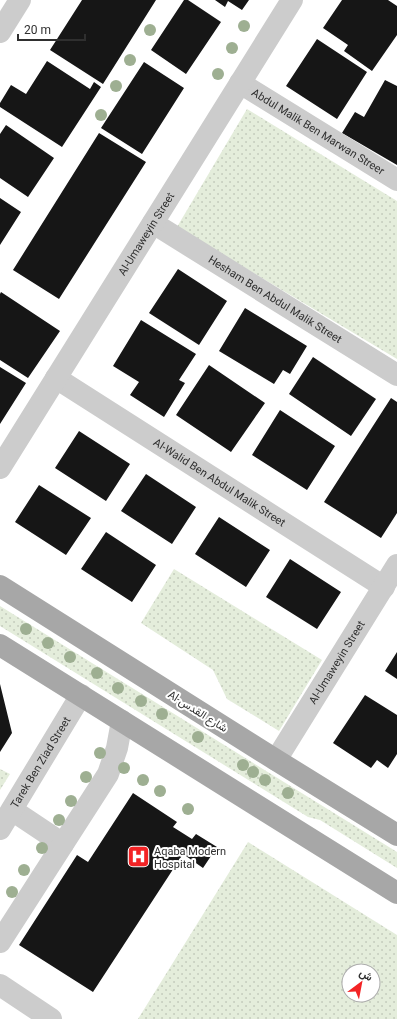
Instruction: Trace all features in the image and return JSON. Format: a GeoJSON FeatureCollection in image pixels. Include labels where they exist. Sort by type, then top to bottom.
{"type":"FeatureCollection","features":[{"type":"Feature","properties":{"kind":"main road","name":"Al-شارع القدس"},"geometry":{"type":"LineString","coordinates":[[0,586],[397,835]]}},
{"type":"Feature","properties":{"kind":"main road"},"geometry":{"type":"LineString","coordinates":[[0,645],[397,893]]}},
{"type":"Feature","properties":{"kind":"street"},"geometry":{"type":"LineString","coordinates":[[0,32],[20,0]]}},
{"type":"Feature","properties":{"kind":"street","name":"Al-Umaweyin Street"},"geometry":{"type":"LineString","coordinates":[[0,468],[292,0]]}},
{"type":"Feature","properties":{"kind":"street","name":"Abdul Malik Ben Marwan Streer"},"geometry":{"type":"LineString","coordinates":[[240,83],[397,180]]}},
{"type":"Feature","properties":{"kind":"street","name":"Hesham Ben Abdul Malik Street"},"geometry":{"type":"LineString","coordinates":[[153,223],[397,375]]}},
{"type":"Feature","properties":{"kind":"street","name":"Al-Walid Ben Abdul Malik Street"},"geometry":{"type":"LineString","coordinates":[[56,378],[384,587]]}},
{"type":"Feature","properties":{"kind":"street","name":"Al-Umaweyin Street"},"geometry":{"type":"LineString","coordinates":[[276,760],[397,565]]}},
{"type":"Feature","properties":{"kind":"street","name":"Tarek Ben Ziad Street"},"geometry":{"type":"LineString","coordinates":[[0,830],[81,695]]}},
{"type":"Feature","properties":{"kind":"street"},"geometry":{"type":"LineString","coordinates":[[0,942],[108,774],[117,748],[122,720]]}},
{"type":"Feature","properties":{"kind":"street"},"geometry":{"type":"LineString","coordinates":[[12,810],[63,844]]}},
{"type":"Feature","properties":{"kind":"street"},"geometry":{"type":"LineString","coordinates":[[0,985],[52,1019]]}},
{"type":"Feature","properties":{"kind":"green space"},"geometry":{"type":"Polygon","coordinates":[[[247,109],[397,201],[397,359],[177,227],[247,109]]]}},
{"type":"Feature","properties":{"kind":"green space"},"geometry":{"type":"Polygon","coordinates":[[[174,569],[322,660],[279,731],[227,699],[213,670],[141,623],[174,569]]]}},
{"type":"Feature","properties":{"kind":"green space"},"geometry":{"type":"Polygon","coordinates":[[[0,606],[397,852],[397,868],[320,820],[308,817],[0,626],[0,606]]]}},
{"type":"Feature","properties":{"kind":"green space"},"geometry":{"type":"Polygon","coordinates":[[[0,769],[10,774],[0,790],[0,769]]]}},
{"type":"Feature","properties":{"kind":"green space"},"geometry":{"type":"Polygon","coordinates":[[[248,842],[397,935],[397,1019],[138,1019],[248,842]]]}},
{"type":"Feature","properties":{"kind":"building"},"geometry":{"type":"Polygon","coordinates":[[[82,0],[156,0],[103,84],[50,50],[82,0]]]}},
{"type":"Feature","properties":{"kind":"building"},"geometry":{"type":"Polygon","coordinates":[[[184,0],[188,0],[221,22],[186,74],[151,50],[184,0]]]}},
{"type":"Feature","properties":{"kind":"building"},"geometry":{"type":"Polygon","coordinates":[[[215,0],[249,0],[242,10],[228,1],[225,7],[215,0]]]}},
{"type":"Feature","properties":{"kind":"building"},"geometry":{"type":"Polygon","coordinates":[[[342,0],[388,0],[397,6],[397,35],[372,71],[344,51],[348,45],[323,28],[342,0]]]}},
{"type":"Feature","properties":{"kind":"building"},"geometry":{"type":"Polygon","coordinates":[[[317,39],[367,72],[337,119],[286,86],[317,39]]]}},
{"type":"Feature","properties":{"kind":"building"},"geometry":{"type":"Polygon","coordinates":[[[47,61],[90,89],[94,82],[101,87],[62,147],[0,107],[0,103],[11,85],[26,94],[47,61]]]}},
{"type":"Feature","properties":{"kind":"building"},"geometry":{"type":"Polygon","coordinates":[[[144,62],[184,88],[142,154],[101,128],[144,62]]]}},
{"type":"Feature","properties":{"kind":"building"},"geometry":{"type":"Polygon","coordinates":[[[385,80],[397,86],[397,165],[342,133],[355,112],[364,117],[385,80]]]}},
{"type":"Feature","properties":{"kind":"building"},"geometry":{"type":"Polygon","coordinates":[[[6,125],[54,158],[28,197],[0,178],[0,134],[6,125]]]}},
{"type":"Feature","properties":{"kind":"building"},"geometry":{"type":"Polygon","coordinates":[[[99,133],[146,162],[59,299],[13,270],[99,133]]]}},
{"type":"Feature","properties":{"kind":"building"},"geometry":{"type":"Polygon","coordinates":[[[0,198],[21,212],[0,245],[0,198]]]}},
{"type":"Feature","properties":{"kind":"building"},"geometry":{"type":"Polygon","coordinates":[[[178,269],[227,301],[199,345],[149,313],[178,269]]]}},
{"type":"Feature","properties":{"kind":"building"},"geometry":{"type":"Polygon","coordinates":[[[1,292],[60,331],[28,378],[0,360],[1,292]]]}},
{"type":"Feature","properties":{"kind":"building"},"geometry":{"type":"Polygon","coordinates":[[[245,308],[307,346],[290,374],[283,370],[274,384],[219,351],[245,308]]]}},
{"type":"Feature","properties":{"kind":"building"},"geometry":{"type":"Polygon","coordinates":[[[141,320],[196,354],[179,380],[185,383],[164,417],[130,395],[139,382],[113,366],[141,320]]]}},
{"type":"Feature","properties":{"kind":"building"},"geometry":{"type":"Polygon","coordinates":[[[313,357],[376,399],[351,436],[289,394],[313,357]]]}},
{"type":"Feature","properties":{"kind":"building"},"geometry":{"type":"Polygon","coordinates":[[[209,365],[265,403],[231,452],[176,415],[209,365]]]}},
{"type":"Feature","properties":{"kind":"building"},"geometry":{"type":"Polygon","coordinates":[[[0,367],[26,383],[0,424],[0,367]]]}},
{"type":"Feature","properties":{"kind":"building"},"geometry":{"type":"Polygon","coordinates":[[[391,398],[397,402],[397,513],[381,538],[324,502],[391,398]]]}},
{"type":"Feature","properties":{"kind":"building"},"geometry":{"type":"Polygon","coordinates":[[[280,410],[335,446],[307,490],[252,455],[280,410]]]}},
{"type":"Feature","properties":{"kind":"building"},"geometry":{"type":"Polygon","coordinates":[[[79,431],[130,464],[106,501],[55,468],[79,431]]]}},
{"type":"Feature","properties":{"kind":"building"},"geometry":{"type":"Polygon","coordinates":[[[146,474],[196,507],[172,544],[121,511],[146,474]]]}},
{"type":"Feature","properties":{"kind":"building"},"geometry":{"type":"Polygon","coordinates":[[[39,485],[91,518],[66,555],[15,522],[39,485]]]}},
{"type":"Feature","properties":{"kind":"building"},"geometry":{"type":"Polygon","coordinates":[[[219,517],[270,550],[246,587],[195,554],[219,517]]]}},
{"type":"Feature","properties":{"kind":"building"},"geometry":{"type":"Polygon","coordinates":[[[106,532],[156,565],[132,602],[81,569],[106,532]]]}},
{"type":"Feature","properties":{"kind":"building"},"geometry":{"type":"Polygon","coordinates":[[[290,559],[341,592],[317,629],[266,597],[290,559]]]}},
{"type":"Feature","properties":{"kind":"building"},"geometry":{"type":"Polygon","coordinates":[[[397,652],[397,679],[385,671],[397,652]]]}},
{"type":"Feature","properties":{"kind":"building"},"geometry":{"type":"Polygon","coordinates":[[[0,684],[12,733],[0,752],[0,684]]]}},
{"type":"Feature","properties":{"kind":"building"},"geometry":{"type":"Polygon","coordinates":[[[365,695],[397,715],[397,754],[388,768],[377,760],[371,768],[333,743],[365,695]]]}},
{"type":"Feature","properties":{"kind":"building"},"geometry":{"type":"Polygon","coordinates":[[[133,793],[177,822],[173,827],[192,839],[196,834],[217,847],[203,868],[183,854],[93,992],[19,945],[77,855],[88,862],[133,793]]]}},
{"type":"Feature","properties":{"kind":"place","name":"Aqaba Modern Hospital"},"geometry":{"type":"Point","coordinates":[138,857]}}]}
